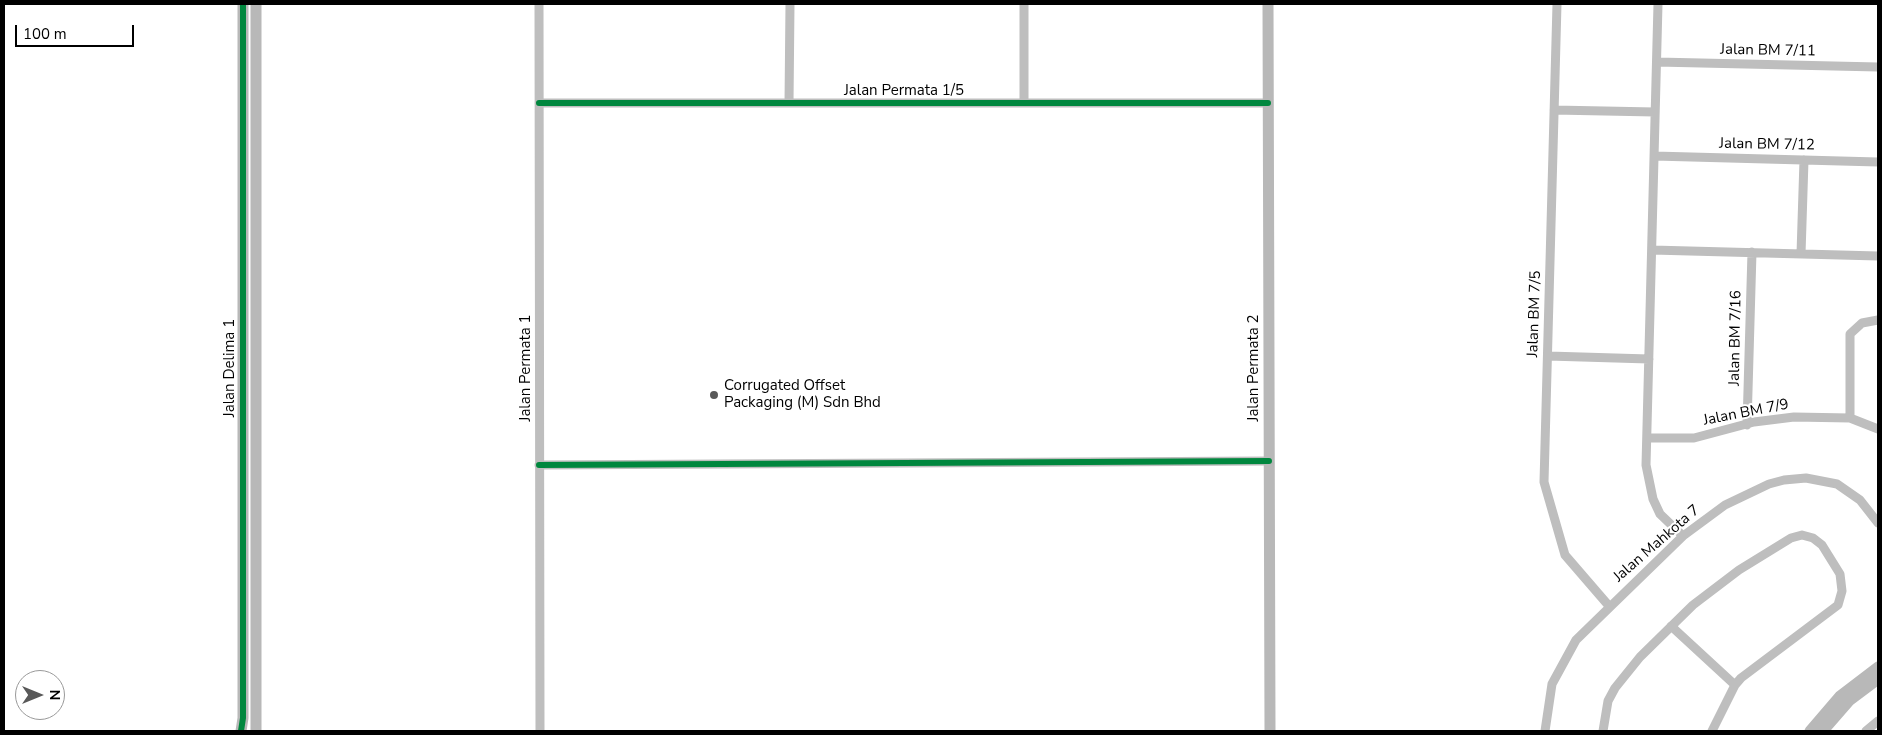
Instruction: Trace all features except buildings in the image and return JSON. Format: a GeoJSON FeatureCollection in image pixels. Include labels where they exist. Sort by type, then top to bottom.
{"type":"FeatureCollection","features":[{"type":"Feature","properties":{"kind":"street","name":"Jalan Delima 1"},"geometry":{"type":"LineString","coordinates":[[241,731],[243,718],[242,4]]}},
{"type":"Feature","properties":{"kind":"street","name":"Jalan Delima 1"},"geometry":{"type":"LineString","coordinates":[[256,4],[256,731]]}},
{"type":"Feature","properties":{"kind":"street","name":"Jalan Permata 1"},"geometry":{"type":"LineString","coordinates":[[539,4],[540,731]]}},
{"type":"Feature","properties":{"kind":"street"},"geometry":{"type":"LineString","coordinates":[[789,103],[790,4]]}},
{"type":"Feature","properties":{"kind":"street"},"geometry":{"type":"LineString","coordinates":[[1024,4],[1024,103]]}},
{"type":"Feature","properties":{"kind":"street","name":"Jalan Permata 2"},"geometry":{"type":"LineString","coordinates":[[1268,4],[1270,731]]}},
{"type":"Feature","properties":{"kind":"street","name":"Jalan BM 7/5"},"geometry":{"type":"LineString","coordinates":[[1557,4],[1544,482],[1565,555],[1609,606]]}},
{"type":"Feature","properties":{"kind":"street"},"geometry":{"type":"LineString","coordinates":[[1658,4],[1647,474],[1653,499],[1660,514],[1683,536]]}},
{"type":"Feature","properties":{"kind":"street","name":"Jalan BM 7/11"},"geometry":{"type":"LineString","coordinates":[[1657,62],[1878,67]]}},
{"type":"Feature","properties":{"kind":"street","name":"Jalan Permata 1/5"},"geometry":{"type":"LineString","coordinates":[[539,104],[1268,103]]}},
{"type":"Feature","properties":{"kind":"street"},"geometry":{"type":"LineString","coordinates":[[1554,110],[1655,112]]}},
{"type":"Feature","properties":{"kind":"street","name":"Jalan BM 7/12"},"geometry":{"type":"LineString","coordinates":[[1654,156],[1878,162]]}},
{"type":"Feature","properties":{"kind":"street"},"geometry":{"type":"LineString","coordinates":[[1802,254],[1804,160]]}},
{"type":"Feature","properties":{"kind":"street"},"geometry":{"type":"LineString","coordinates":[[1652,250],[1878,256]]}},
{"type":"Feature","properties":{"kind":"street","name":"Jalan BM 7/16"},"geometry":{"type":"LineString","coordinates":[[1747,425],[1752,252]]}},
{"type":"Feature","properties":{"kind":"street"},"geometry":{"type":"LineString","coordinates":[[1850,418],[1850,334],[1862,323],[1878,320]]}},
{"type":"Feature","properties":{"kind":"street"},"geometry":{"type":"LineString","coordinates":[[1548,356],[1649,359]]}},
{"type":"Feature","properties":{"kind":"street","name":"Jalan BM 7/9"},"geometry":{"type":"LineString","coordinates":[[1647,438],[1694,438],[1747,425],[1794,417],[1850,418],[1878,428]]}},
{"type":"Feature","properties":{"kind":"street"},"geometry":{"type":"LineString","coordinates":[[540,465],[1269,462]]}},
{"type":"Feature","properties":{"kind":"street","name":"Jalan Mahkota 7"},"geometry":{"type":"LineString","coordinates":[[1545,731],[1552,684],[1560,665],[1576,640],[1683,536],[1739,497],[1784,480],[1806,478],[1837,484],[1860,500],[1878,522]]}},
{"type":"Feature","properties":{"kind":"street"},"geometry":{"type":"LineString","coordinates":[[1603,731],[1608,701],[1615,688],[1640,657],[1693,605],[1739,570],[1791,538],[1808,536],[1818,541],[1840,574],[1842,591],[1838,605],[1735,685],[1712,731]]}},
{"type":"Feature","properties":{"kind":"street"},"geometry":{"type":"LineString","coordinates":[[1671,626],[1735,685]]}},
{"type":"Feature","properties":{"kind":"street"},"geometry":{"type":"LineString","coordinates":[[1810,731],[1840,696],[1878,667]]}},
{"type":"Feature","properties":{"kind":"street"},"geometry":{"type":"LineString","coordinates":[[1824,731],[1850,700],[1878,679]]}},
{"type":"Feature","properties":{"kind":"street"},"geometry":{"type":"LineString","coordinates":[[1866,731],[1878,721]]}},
{"type":"Feature","properties":{"kind":"cycle path"},"geometry":{"type":"LineString","coordinates":[[241,731],[243,718],[243,4]]}},
{"type":"Feature","properties":{"kind":"cycle path"},"geometry":{"type":"LineString","coordinates":[[539,103],[1268,103]]}},
{"type":"Feature","properties":{"kind":"cycle path"},"geometry":{"type":"LineString","coordinates":[[539,465],[1269,461]]}},
{"type":"Feature","properties":{"kind":"place","name":"Corrugated Offset Packaging (M) Sdn Bhd"},"geometry":{"type":"Point","coordinates":[714,395]}}]}
